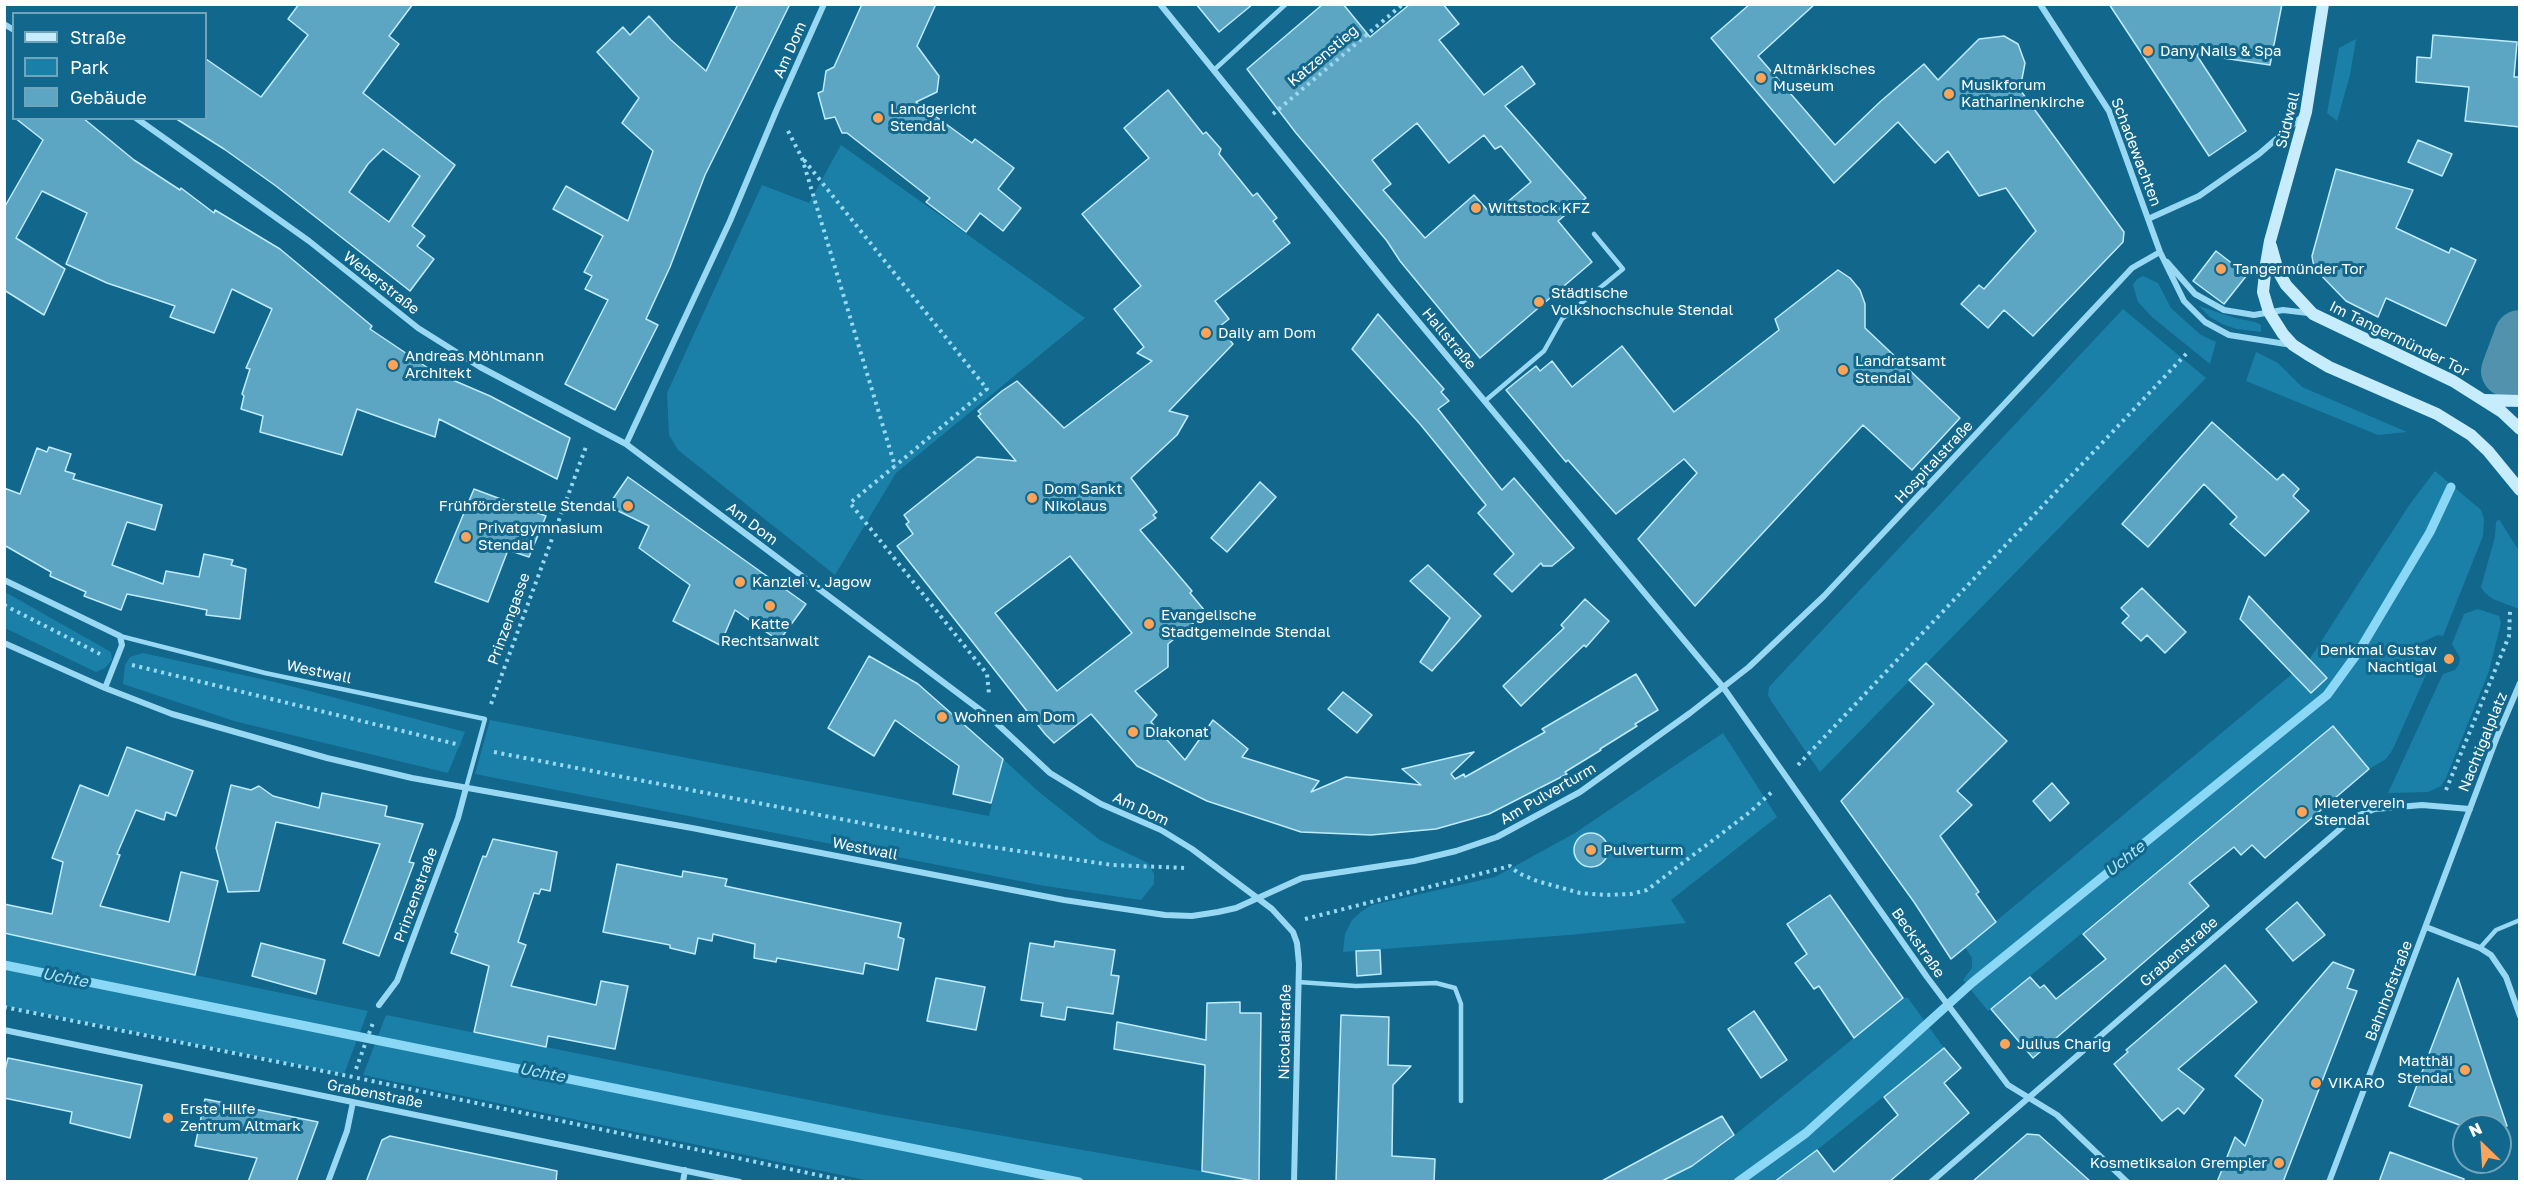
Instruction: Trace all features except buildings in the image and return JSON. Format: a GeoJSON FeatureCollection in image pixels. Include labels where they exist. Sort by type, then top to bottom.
{"type":"FeatureCollection","features":[{"type":"Feature","properties":{"kind":"main road","name":"Südwall"},"geometry":{"type":"LineString","coordinates":[[2269,312],[2264,292],[2264,280],[2270,241],[2307,112],[2323,4]]}},
{"type":"Feature","properties":{"kind":"main road","name":"Im Tangermünder Tor"},"geometry":{"type":"LineString","coordinates":[[2270,241],[2278,272],[2286,285],[2313,314],[2453,381],[2502,412],[2520,429]]}},
{"type":"Feature","properties":{"kind":"main road"},"geometry":{"type":"LineString","coordinates":[[2269,312],[2293,345],[2329,367],[2437,414],[2462,429],[2488,451],[2520,490]]}},
{"type":"Feature","properties":{"kind":"main road"},"geometry":{"type":"LineString","coordinates":[[2483,400],[2520,401]]}},
{"type":"Feature","properties":{"kind":"street","name":"Am Dom"},"geometry":{"type":"LineString","coordinates":[[824,4],[730,221],[626,444],[991,718],[1050,773],[1101,804],[1161,830],[1258,898]]}},
{"type":"Feature","properties":{"kind":"street","name":"Hallstraße"},"geometry":{"type":"LineString","coordinates":[[1160,4],[1258,126],[1723,687]]}},
{"type":"Feature","properties":{"kind":"street","name":"Schadewachten"},"geometry":{"type":"LineString","coordinates":[[2040,4],[2109,111],[2160,252],[2184,302],[2205,322],[2229,335],[2293,345]]}},
{"type":"Feature","properties":{"kind":"street","name":"Schadewachten"},"geometry":{"type":"LineString","coordinates":[[2148,219],[2199,196],[2259,154],[2307,112]]}},
{"type":"Feature","properties":{"kind":"street","name":"Weberstraße"},"geometry":{"type":"LineString","coordinates":[[139,120],[309,241],[418,328],[480,367],[626,444]]}},
{"type":"Feature","properties":{"kind":"street","name":"Schadewachten"},"geometry":{"type":"LineString","coordinates":[[2160,252],[2182,281],[2206,302],[2224,310],[2240,314],[2298,310],[2313,314]]}},
{"type":"Feature","properties":{"kind":"street","name":"Hospitalstraße"},"geometry":{"type":"LineString","coordinates":[[1723,687],[1749,667],[1824,596],[2132,268],[2160,252]]}},
{"type":"Feature","properties":{"kind":"street","name":"Westwall"},"geometry":{"type":"LineString","coordinates":[[4,580],[120,636]]}},
{"type":"Feature","properties":{"kind":"street"},"geometry":{"type":"LineString","coordinates":[[105,688],[122,645],[120,636]]}},
{"type":"Feature","properties":{"kind":"street","name":"Westwall"},"geometry":{"type":"LineString","coordinates":[[4,644],[172,714],[327,758],[412,778],[692,828],[1064,900],[1165,915],[1191,916],[1218,912],[1236,908],[1258,898]]}},
{"type":"Feature","properties":{"kind":"street","name":"Nachtigalplatz"},"geometry":{"type":"LineString","coordinates":[[2470,809],[2520,683]]}},
{"type":"Feature","properties":{"kind":"street","name":"Beckstraße"},"geometry":{"type":"LineString","coordinates":[[1723,687],[1927,977],[2008,1085],[2057,1115],[2127,1182]]}},
{"type":"Feature","properties":{"kind":"street","name":"Am Pulverturm"},"geometry":{"type":"LineString","coordinates":[[1258,898],[1302,878],[1414,861],[1456,851],[1497,837],[1580,792],[1723,687]]}},
{"type":"Feature","properties":{"kind":"street","name":"Prinzenstraße"},"geometry":{"type":"LineString","coordinates":[[379,1005],[397,981],[458,818],[466,788]]}},
{"type":"Feature","properties":{"kind":"street","name":"Grabenstraße"},"geometry":{"type":"LineString","coordinates":[[1931,1182],[2354,817],[2375,809],[2422,805],[2470,809]]}},
{"type":"Feature","properties":{"kind":"street","name":"Bahnhofstraße"},"geometry":{"type":"LineString","coordinates":[[2330,1182],[2470,809]]}},
{"type":"Feature","properties":{"kind":"street","name":"Nicolaistraße"},"geometry":{"type":"LineString","coordinates":[[1258,898],[1286,923],[1297,943],[1294,1182]]}},
{"type":"Feature","properties":{"kind":"street"},"geometry":{"type":"LineString","coordinates":[[2426,927],[2480,948],[2491,955],[2500,964],[2520,1016]]}},
{"type":"Feature","properties":{"kind":"street","name":"Grabenstraße"},"geometry":{"type":"LineString","coordinates":[[4,1030],[740,1182]]}},
{"type":"Feature","properties":{"kind":"street"},"geometry":{"type":"LineString","coordinates":[[328,1182],[347,1131],[353,1102]]}},
{"type":"Feature","properties":{"kind":"street"},"geometry":{"type":"LineString","coordinates":[[682,1182],[685,1170]]}},
{"type":"Feature","properties":{"kind":"lane"},"geometry":{"type":"LineString","coordinates":[[1214,70],[1286,4]]}},
{"type":"Feature","properties":{"kind":"lane"},"geometry":{"type":"LineString","coordinates":[[1485,401],[1544,351],[1562,319],[1623,269],[1594,234]]}},
{"type":"Feature","properties":{"kind":"lane","name":"Westwall"},"geometry":{"type":"LineString","coordinates":[[120,636],[265,673],[485,719]]}},
{"type":"Feature","properties":{"kind":"lane"},"geometry":{"type":"LineString","coordinates":[[466,788],[485,719]]}},
{"type":"Feature","properties":{"kind":"lane"},"geometry":{"type":"LineString","coordinates":[[2480,948],[2496,930],[2520,920]]}},
{"type":"Feature","properties":{"kind":"lane"},"geometry":{"type":"LineString","coordinates":[[1298,982],[1356,986],[1436,982],[1455,988],[1461,1005],[1461,1101]]}},
{"type":"Feature","properties":{"kind":"path","name":"Katzenstieg"},"geometry":{"type":"LineString","coordinates":[[1258,126],[1403,4]]}},
{"type":"Feature","properties":{"kind":"path"},"geometry":{"type":"LineString","coordinates":[[777,109],[802,158],[895,466]]}},
{"type":"Feature","properties":{"kind":"path"},"geometry":{"type":"LineString","coordinates":[[802,158],[987,389],[850,503],[987,674],[991,718]]}},
{"type":"Feature","properties":{"kind":"path"},"geometry":{"type":"LineString","coordinates":[[1286,923],[1510,866],[1518,873],[1536,881],[1580,893],[1605,896],[1647,890],[1750,812],[1786,778],[2187,353]]}},
{"type":"Feature","properties":{"kind":"path","name":"Prinzengasse"},"geometry":{"type":"LineString","coordinates":[[485,719],[594,426]]}},
{"type":"Feature","properties":{"kind":"path","name":"Westwall"},"geometry":{"type":"LineString","coordinates":[[4,605],[117,662],[476,748],[965,843],[1112,865],[1174,867]]}},
{"type":"Feature","properties":{"kind":"path"},"geometry":{"type":"LineString","coordinates":[[2444,806],[2447,783],[2509,636],[2510,611]]}},
{"type":"Feature","properties":{"kind":"path"},"geometry":{"type":"LineString","coordinates":[[356,1069],[379,1005]]}},
{"type":"Feature","properties":{"kind":"path"},"geometry":{"type":"LineString","coordinates":[[4,1007],[353,1077],[851,1182]]}},
{"type":"Feature","properties":{"kind":"green space"},"geometry":{"type":"Polygon","coordinates":[[[2356,39],[2350,75],[2337,121],[2327,113],[2339,48],[2356,39]]]}},
{"type":"Feature","properties":{"kind":"green space"},"geometry":{"type":"Polygon","coordinates":[[[841,145],[1085,318],[896,473],[835,575],[678,450],[669,435],[667,393],[762,185],[809,203],[841,145]]]}},
{"type":"Feature","properties":{"kind":"green space"},"geometry":{"type":"Polygon","coordinates":[[[2143,276],[2158,283],[2171,308],[2184,320],[2201,335],[2216,342],[2210,364],[2152,317],[2138,302],[2133,285],[2143,276]]]}},
{"type":"Feature","properties":{"kind":"green space"},"geometry":{"type":"Polygon","coordinates":[[[2199,306],[2255,322],[2261,325],[2261,332],[2237,329],[2222,324],[2210,317],[2199,306]]]}},
{"type":"Feature","properties":{"kind":"green space"},"geometry":{"type":"Polygon","coordinates":[[[2123,309],[2206,378],[1820,772],[1771,701],[1768,695],[1769,687],[2123,309]]]}},
{"type":"Feature","properties":{"kind":"green space"},"geometry":{"type":"Polygon","coordinates":[[[2256,352],[2278,363],[2302,387],[2407,432],[2378,435],[2246,381],[2256,352]]]}},
{"type":"Feature","properties":{"kind":"green space"},"geometry":{"type":"Polygon","coordinates":[[[2435,471],[2481,510],[2484,519],[2483,536],[2443,636],[2438,635],[2418,644],[2425,666],[2429,668],[2393,749],[2386,759],[2369,769],[2332,726],[1988,1011],[1963,980],[1972,968],[1972,958],[1965,947],[2309,660],[2410,504],[2435,471]]]}},
{"type":"Feature","properties":{"kind":"green space"},"geometry":{"type":"Polygon","coordinates":[[[2499,519],[2519,551],[2519,609],[2493,599],[2481,587],[2495,537],[2496,522],[2499,519]]]}},
{"type":"Feature","properties":{"kind":"green space"},"geometry":{"type":"Polygon","coordinates":[[[5,592],[111,652],[112,660],[105,668],[96,672],[5,628],[5,592]]]}},
{"type":"Feature","properties":{"kind":"green space"},"geometry":{"type":"Polygon","coordinates":[[[2478,609],[2499,616],[2501,623],[2489,671],[2446,778],[2441,786],[2428,792],[2388,793],[2443,674],[2455,670],[2459,664],[2460,658],[2452,644],[2464,614],[2478,609]]]}},
{"type":"Feature","properties":{"kind":"green space"},"geometry":{"type":"Polygon","coordinates":[[[143,653],[279,683],[465,732],[448,773],[234,721],[123,684],[125,665],[130,657],[143,653]]]}},
{"type":"Feature","properties":{"kind":"green space"},"geometry":{"type":"Polygon","coordinates":[[[490,720],[989,816],[1003,759],[1039,792],[1100,840],[1148,863],[1154,874],[1154,884],[1141,900],[1045,886],[475,774],[490,720]]]}},
{"type":"Feature","properties":{"kind":"green space"},"geometry":{"type":"Polygon","coordinates":[[[1723,733],[1777,817],[1671,900],[1686,923],[1569,935],[1343,952],[1345,934],[1352,920],[1372,905],[1495,877],[1575,833],[1723,733]]]}},
{"type":"Feature","properties":{"kind":"green space"},"geometry":{"type":"Polygon","coordinates":[[[5,934],[368,1011],[344,1074],[5,1006],[5,934]]]}},
{"type":"Feature","properties":{"kind":"green space"},"geometry":{"type":"Polygon","coordinates":[[[1903,998],[1908,998],[1944,1048],[1817,1150],[1774,1181],[1660,1182],[1692,1166],[1725,1143],[1903,998]]]}},
{"type":"Feature","properties":{"kind":"green space"},"geometry":{"type":"Polygon","coordinates":[[[386,1015],[879,1114],[1258,1181],[870,1181],[363,1075],[386,1015]]]}},
{"type":"Feature","properties":{"kind":"waterway","name":"Uchte"},"geometry":{"type":"LineString","coordinates":[[2507,371],[2520,336]]}},
{"type":"Feature","properties":{"kind":"waterway","name":"Uchte"},"geometry":{"type":"LineString","coordinates":[[1738,1182],[1806,1133],[1973,982],[2327,695],[2359,651],[2430,532],[2451,487]]}},
{"type":"Feature","properties":{"kind":"waterway","name":"Uchte"},"geometry":{"type":"LineString","coordinates":[[4,965],[1079,1182]]}},
{"type":"Feature","properties":{"kind":"place","name":"Dany Nails & Spa"},"geometry":{"type":"Point","coordinates":[2148,51]}},
{"type":"Feature","properties":{"kind":"place","name":"Altmärkisches Museum"},"geometry":{"type":"Point","coordinates":[1761,78]}},
{"type":"Feature","properties":{"kind":"place","name":"Musikforum Katharinenkirche"},"geometry":{"type":"Point","coordinates":[1949,94]}},
{"type":"Feature","properties":{"kind":"place","name":"Landgericht Stendal"},"geometry":{"type":"Point","coordinates":[878,118]}},
{"type":"Feature","properties":{"kind":"place","name":"Wittstock KFZ"},"geometry":{"type":"Point","coordinates":[1476,208]}},
{"type":"Feature","properties":{"kind":"place","name":"Tangermünder Tor"},"geometry":{"type":"Point","coordinates":[2221,269]}},
{"type":"Feature","properties":{"kind":"place","name":"Städtische Volkshochschule Stendal"},"geometry":{"type":"Point","coordinates":[1539,302]}},
{"type":"Feature","properties":{"kind":"place","name":"Daily am Dom"},"geometry":{"type":"Point","coordinates":[1206,333]}},
{"type":"Feature","properties":{"kind":"place","name":"Andreas Möhlmann Architekt"},"geometry":{"type":"Point","coordinates":[393,365]}},
{"type":"Feature","properties":{"kind":"place","name":"Landratsamt Stendal"},"geometry":{"type":"Point","coordinates":[1843,370]}},
{"type":"Feature","properties":{"kind":"place","name":"Dom Sankt Nikolaus"},"geometry":{"type":"Point","coordinates":[1032,498]}},
{"type":"Feature","properties":{"kind":"place","name":"Frühförderstelle Stendal"},"geometry":{"type":"Point","coordinates":[628,506]}},
{"type":"Feature","properties":{"kind":"place","name":"Privatgymnasium Stendal"},"geometry":{"type":"Point","coordinates":[466,537]}},
{"type":"Feature","properties":{"kind":"place","name":"Kanzlei v. Jagow"},"geometry":{"type":"Point","coordinates":[740,582]}},
{"type":"Feature","properties":{"kind":"place","name":"Katte Rechtsanwalt"},"geometry":{"type":"Point","coordinates":[770,606]}},
{"type":"Feature","properties":{"kind":"place","name":"Evangelische Stadtgemeinde Stendal"},"geometry":{"type":"Point","coordinates":[1149,624]}},
{"type":"Feature","properties":{"kind":"place","name":"Denkmal Gustav Nachtigal"},"geometry":{"type":"Point","coordinates":[2449,659]}},
{"type":"Feature","properties":{"kind":"place","name":"Wohnen am Dom"},"geometry":{"type":"Point","coordinates":[942,717]}},
{"type":"Feature","properties":{"kind":"place","name":"Diakonat"},"geometry":{"type":"Point","coordinates":[1133,732]}},
{"type":"Feature","properties":{"kind":"place","name":"Mieterverein Stendal"},"geometry":{"type":"Point","coordinates":[2302,812]}},
{"type":"Feature","properties":{"kind":"place","name":"Pulverturm"},"geometry":{"type":"Point","coordinates":[1591,850]}},
{"type":"Feature","properties":{"kind":"place","name":"Julius Charig"},"geometry":{"type":"Point","coordinates":[2005,1044]}},
{"type":"Feature","properties":{"kind":"place","name":"Matthäi Stendal"},"geometry":{"type":"Point","coordinates":[2465,1070]}},
{"type":"Feature","properties":{"kind":"place","name":"VIKARO"},"geometry":{"type":"Point","coordinates":[2316,1083]}},
{"type":"Feature","properties":{"kind":"place","name":"Erste Hilfe Zentrum Altmark"},"geometry":{"type":"Point","coordinates":[168,1118]}},
{"type":"Feature","properties":{"kind":"place","name":"Kosmetiksalon Grempler"},"geometry":{"type":"Point","coordinates":[2279,1163]}}]}
